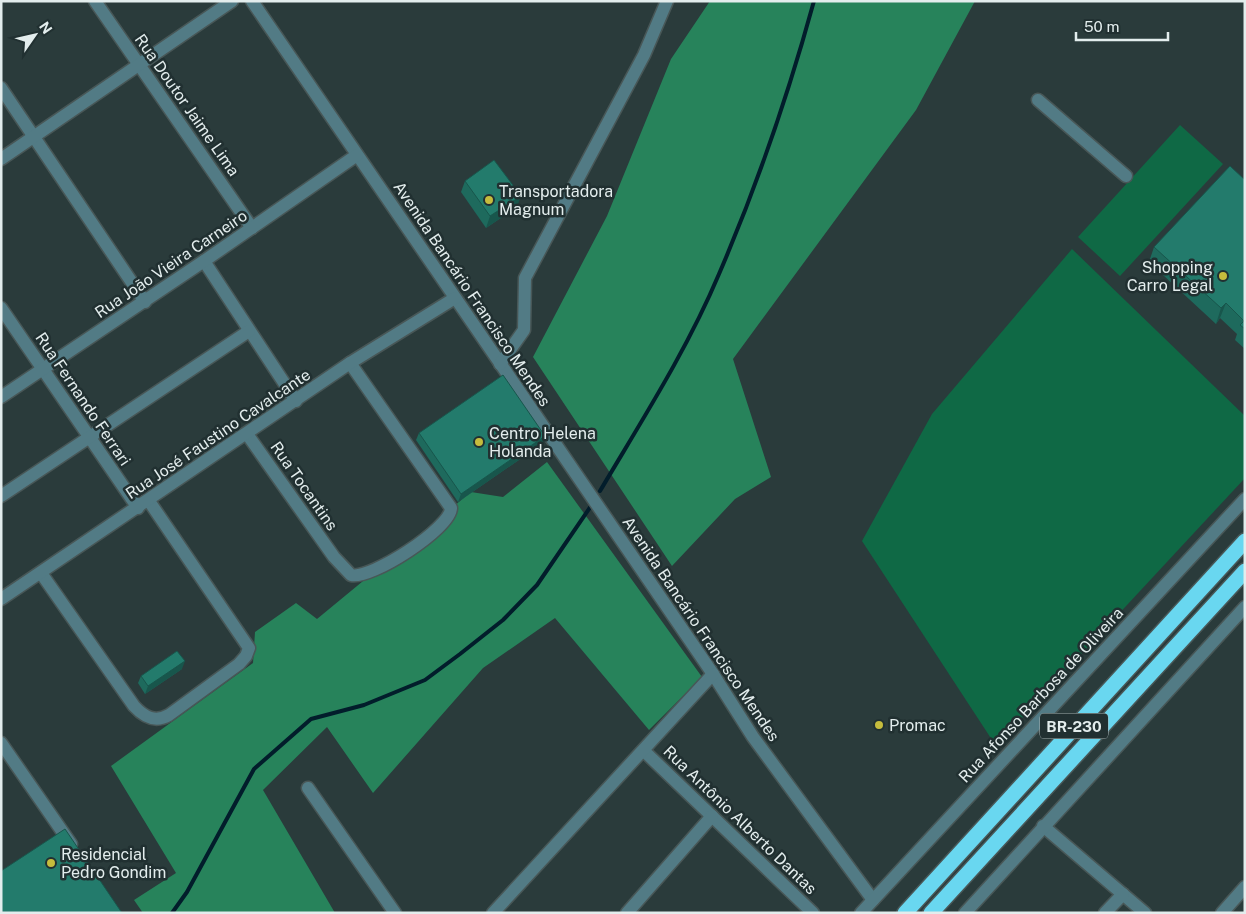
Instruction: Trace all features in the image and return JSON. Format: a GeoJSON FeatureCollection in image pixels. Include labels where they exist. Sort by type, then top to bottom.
{"type":"FeatureCollection","features":[{"type":"Feature","properties":{"kind":"highway","name":"BR-230"},"geometry":{"type":"LineString","coordinates":[[905,913],[1245,541]]}},
{"type":"Feature","properties":{"kind":"highway","name":"BR-230"},"geometry":{"type":"LineString","coordinates":[[931,913],[1245,571]]}},
{"type":"Feature","properties":{"kind":"street","name":"Rua Doutor Jaime Lima"},"geometry":{"type":"LineString","coordinates":[[95,1],[252,228]]}},
{"type":"Feature","properties":{"kind":"street"},"geometry":{"type":"LineString","coordinates":[[1,159],[232,1]]}},
{"type":"Feature","properties":{"kind":"street","name":"Avenida Bancário Francisco Mendes"},"geometry":{"type":"LineString","coordinates":[[252,1],[713,674],[753,737],[873,900]]}},
{"type":"Feature","properties":{"kind":"street"},"geometry":{"type":"LineString","coordinates":[[500,364],[524,330],[525,278],[644,55],[667,1]]}},
{"type":"Feature","properties":{"kind":"street"},"geometry":{"type":"LineString","coordinates":[[1,88],[145,302]]}},
{"type":"Feature","properties":{"kind":"street"},"geometry":{"type":"LineString","coordinates":[[1038,100],[1126,176]]}},
{"type":"Feature","properties":{"kind":"street","name":"Rua João Vieira Carneiro"},"geometry":{"type":"LineString","coordinates":[[1,397],[145,302],[357,155]]}},
{"type":"Feature","properties":{"kind":"street"},"geometry":{"type":"LineString","coordinates":[[204,261],[296,401]]}},
{"type":"Feature","properties":{"kind":"street","name":"Rua José Faustino Cavalcante"},"geometry":{"type":"LineString","coordinates":[[1,599],[143,505],[350,363],[455,298]]}},
{"type":"Feature","properties":{"kind":"street","name":"Rua Fernando Ferrari"},"geometry":{"type":"LineString","coordinates":[[1,308],[89,438],[143,505],[249,648],[246,656],[239,664],[162,719],[151,718],[142,714],[124,692],[41,573]]}},
{"type":"Feature","properties":{"kind":"street"},"geometry":{"type":"LineString","coordinates":[[1,496],[249,331]]}},
{"type":"Feature","properties":{"kind":"street","name":"Rua Tocantins"},"geometry":{"type":"LineString","coordinates":[[247,434],[334,557],[351,576],[357,576],[384,566],[419,543],[447,518],[451,512],[432,479],[350,363]]}},
{"type":"Feature","properties":{"kind":"street","name":"Rua Afonso Barbosa de Oliveira"},"geometry":{"type":"LineString","coordinates":[[861,913],[1245,499]]}},
{"type":"Feature","properties":{"kind":"street"},"geometry":{"type":"LineString","coordinates":[[965,913],[1245,607]]}},
{"type":"Feature","properties":{"kind":"street"},"geometry":{"type":"LineString","coordinates":[[496,912],[713,674]]}},
{"type":"Feature","properties":{"kind":"street"},"geometry":{"type":"LineString","coordinates":[[1,744],[59,834],[79,856]]}},
{"type":"Feature","properties":{"kind":"street","name":"Rua Antônio Alberto Dantas"},"geometry":{"type":"LineString","coordinates":[[644,751],[813,913]]}},
{"type":"Feature","properties":{"kind":"street"},"geometry":{"type":"LineString","coordinates":[[308,788],[395,913]]}},
{"type":"Feature","properties":{"kind":"street"},"geometry":{"type":"LineString","coordinates":[[627,913],[712,816]]}},
{"type":"Feature","properties":{"kind":"street"},"geometry":{"type":"LineString","coordinates":[[1043,826],[1145,913]]}},
{"type":"Feature","properties":{"kind":"street"},"geometry":{"type":"LineString","coordinates":[[1222,913],[1245,888]]}},
{"type":"Feature","properties":{"kind":"street"},"geometry":{"type":"LineString","coordinates":[[1105,913],[1123,894]]}},
{"type":"Feature","properties":{"kind":"green space"},"geometry":{"type":"Polygon","coordinates":[[[710,1],[975,1],[916,110],[733,359],[771,477],[735,499],[672,566],[533,357],[607,216],[671,59],[710,1]]]}},
{"type":"Feature","properties":{"kind":"green space"},"geometry":{"type":"Polygon","coordinates":[[[1180,125],[1223,164],[1120,276],[1078,237],[1180,125]]]}},
{"type":"Feature","properties":{"kind":"green space"},"geometry":{"type":"Polygon","coordinates":[[[1072,249],[1245,416],[1245,478],[996,746],[862,541],[932,414],[1072,249]]]}},
{"type":"Feature","properties":{"kind":"green space"},"geometry":{"type":"Polygon","coordinates":[[[547,462],[702,677],[649,730],[555,618],[483,668],[373,793],[327,727],[263,790],[335,913],[143,913],[134,900],[176,873],[111,766],[253,663],[255,632],[296,603],[317,619],[471,492],[503,497],[547,462]]]}},
{"type":"Feature","properties":{"kind":"building","name":"Transportadora Magnum"},"geometry":{"type":"Polygon","coordinates":[[[494,160],[521,196],[490,216],[465,181],[494,160]]]}},
{"type":"Feature","properties":{"kind":"building","name":"Shopping Carro Legal"},"geometry":{"type":"Polygon","coordinates":[[[1230,166],[1245,180],[1245,329],[1240,325],[1244,321],[1226,303],[1221,308],[1154,247],[1230,166]]]}},
{"type":"Feature","properties":{"kind":"building","name":"Centro Helena Holanda"},"geometry":{"type":"Polygon","coordinates":[[[503,375],[545,436],[461,494],[419,433],[503,375]]]}},
{"type":"Feature","properties":{"kind":"building"},"geometry":{"type":"Polygon","coordinates":[[[177,651],[185,661],[148,686],[141,676],[177,651]]]}},
{"type":"Feature","properties":{"kind":"building","name":"Residencial Pedro Gondim"},"geometry":{"type":"Polygon","coordinates":[[[65,829],[122,913],[1,913],[1,871],[65,829]]]}},
{"type":"Feature","properties":{"kind":"waterway"},"geometry":{"type":"LineString","coordinates":[[600,491],[648,411],[693,330],[719,274],[771,139],[814,1]]}},
{"type":"Feature","properties":{"kind":"waterway"},"geometry":{"type":"LineString","coordinates":[[172,913],[187,892],[254,769],[311,719],[364,705],[425,680],[460,654],[503,620],[537,585],[591,506]]}},
{"type":"Feature","properties":{"kind":"place","name":"Transportadora Magnum"},"geometry":{"type":"Point","coordinates":[489,200]}},
{"type":"Feature","properties":{"kind":"place","name":"Shopping Carro Legal"},"geometry":{"type":"Point","coordinates":[1223,276]}},
{"type":"Feature","properties":{"kind":"place","name":"Centro Helena Holanda"},"geometry":{"type":"Point","coordinates":[479,442]}},
{"type":"Feature","properties":{"kind":"place","name":"Promac"},"geometry":{"type":"Point","coordinates":[879,725]}},
{"type":"Feature","properties":{"kind":"place","name":"Residencial Pedro Gondim"},"geometry":{"type":"Point","coordinates":[51,863]}}]}
